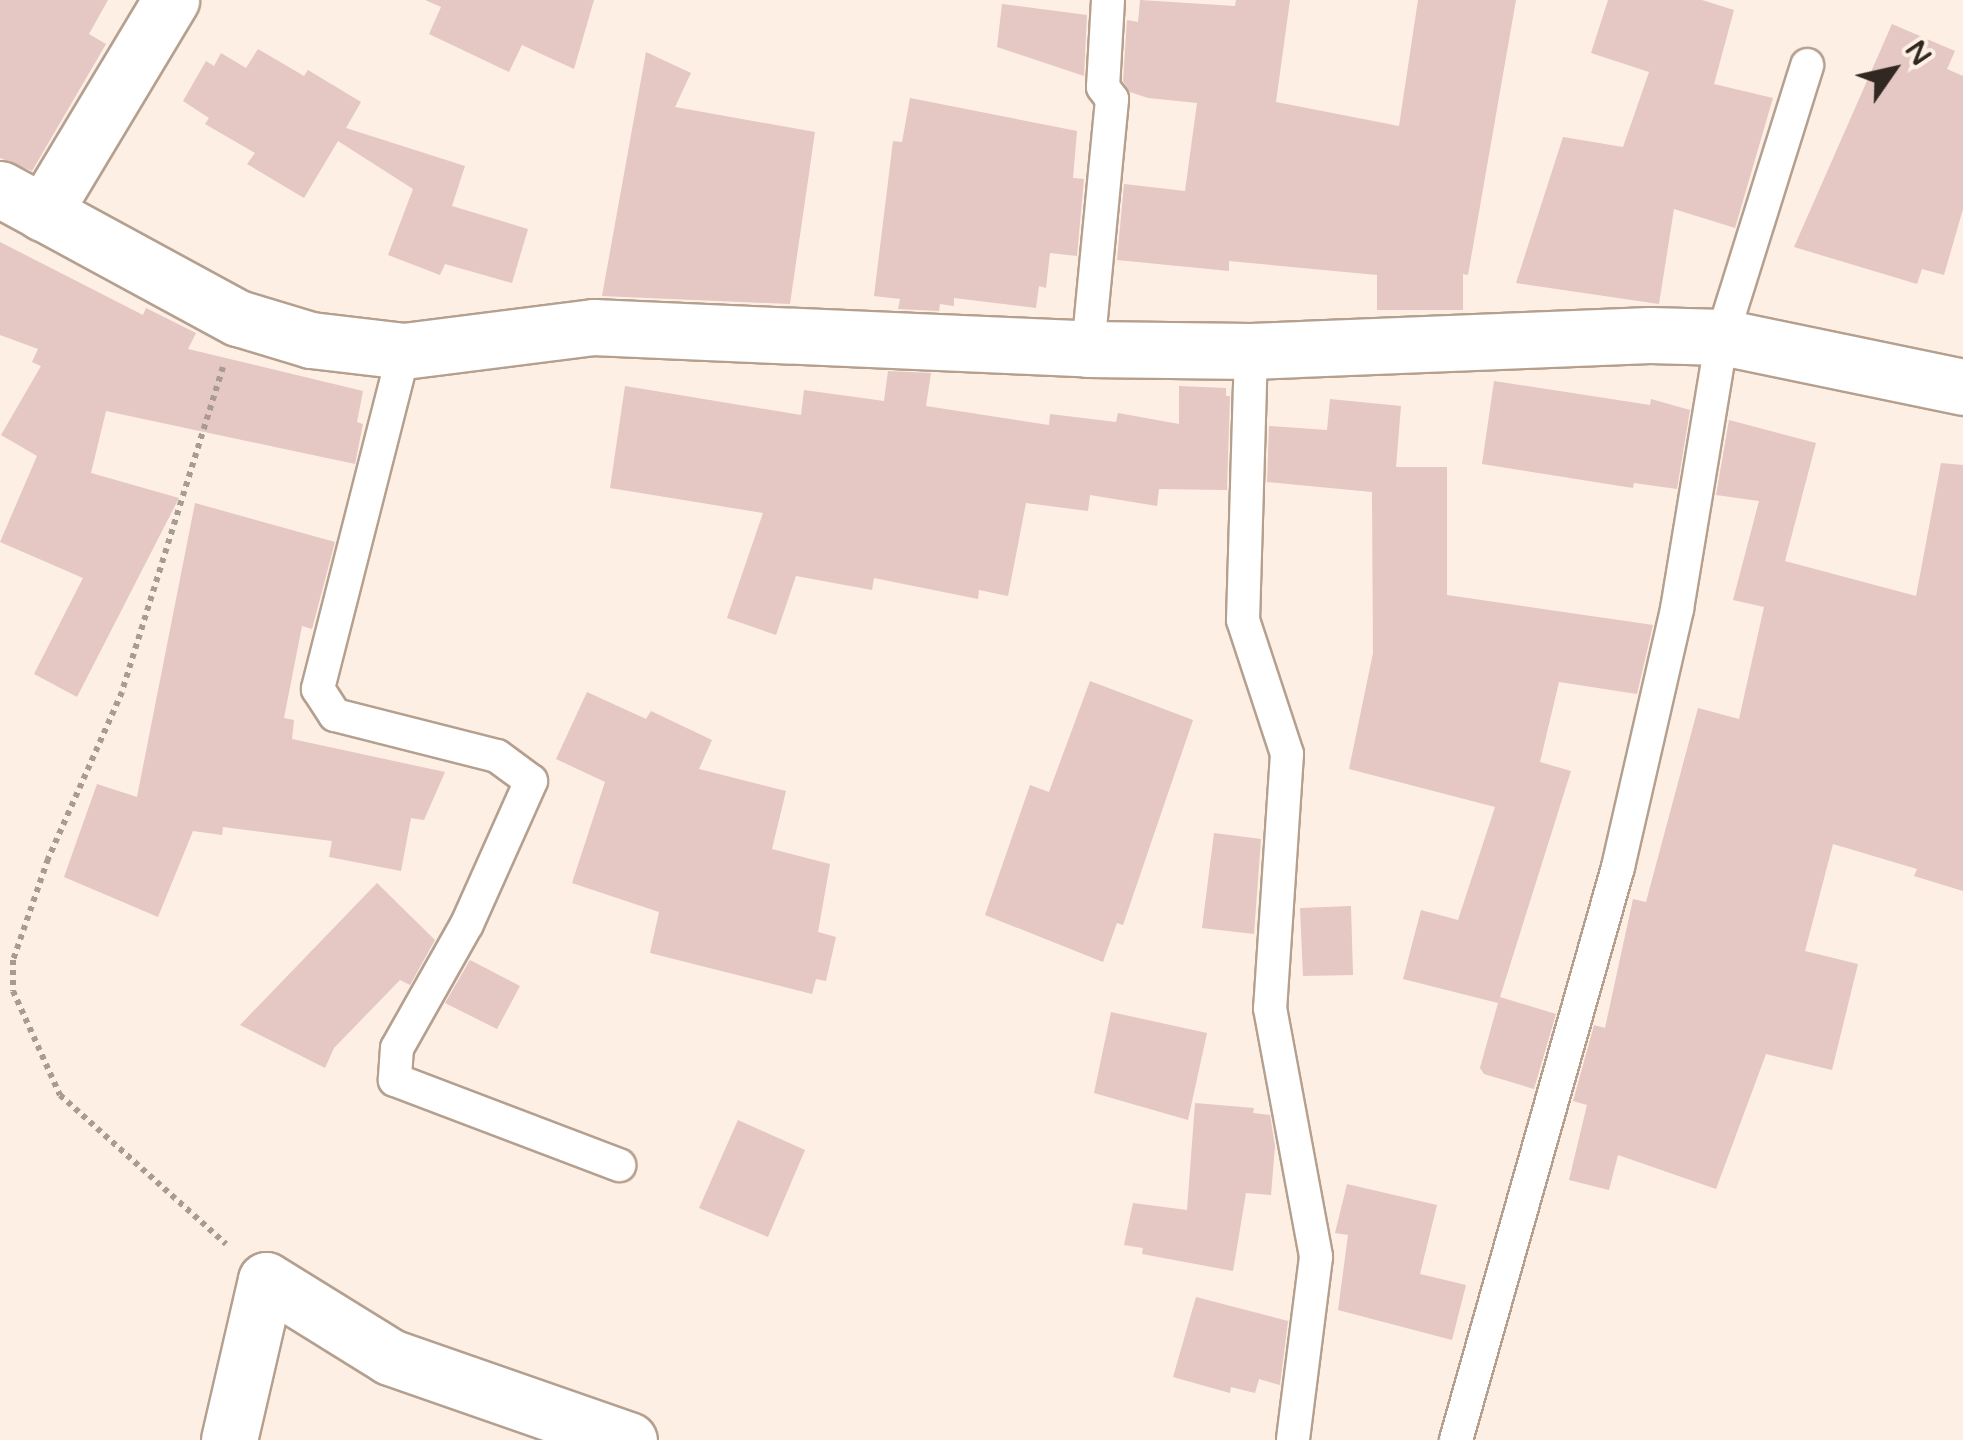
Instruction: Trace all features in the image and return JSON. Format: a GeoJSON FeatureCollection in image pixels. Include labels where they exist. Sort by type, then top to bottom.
{"type":"FeatureCollection","features":[{"type":"Feature","properties":{"kind":"street"},"geometry":{"type":"LineString","coordinates":[[171,0],[21,201],[238,318],[311,340],[404,352],[593,327],[1088,349],[1251,351],[1650,335],[1722,336],[1963,388]]}},
{"type":"Feature","properties":{"kind":"street"},"geometry":{"type":"LineString","coordinates":[[229,1440],[266,1280],[390,1357],[629,1440]]}},
{"type":"Feature","properties":{"kind":"lane"},"geometry":{"type":"LineString","coordinates":[[1088,349],[1112,99],[1103,87],[1108,0]]}},
{"type":"Feature","properties":{"kind":"lane"},"geometry":{"type":"LineString","coordinates":[[1456,1440],[1618,867],[1677,609],[1722,336],[1807,65]]}},
{"type":"Feature","properties":{"kind":"lane"},"geometry":{"type":"LineString","coordinates":[[1251,351],[1243,620],[1287,754],[1270,1008],[1316,1258],[1293,1440]]}},
{"type":"Feature","properties":{"kind":"lane"},"geometry":{"type":"LineString","coordinates":[[404,352],[318,689],[335,715],[497,756],[531,781],[467,924],[397,1048],[396,1080],[619,1165]]}},
{"type":"Feature","properties":{"kind":"path"},"geometry":{"type":"LineString","coordinates":[[238,318],[122,692],[48,860],[12,960],[14,991],[60,1095],[266,1280]]}},
{"type":"Feature","properties":{"kind":"building"},"geometry":{"type":"Polygon","coordinates":[[[0,0],[108,0],[89,34],[106,44],[32,171],[0,158],[0,0]]]}},
{"type":"Feature","properties":{"kind":"building"},"geometry":{"type":"Polygon","coordinates":[[[425,0],[594,0],[574,69],[522,45],[509,72],[429,34],[441,7],[425,0]]]}},
{"type":"Feature","properties":{"kind":"building"},"geometry":{"type":"Polygon","coordinates":[[[1140,0],[1235,6],[1236,0],[1290,0],[1276,102],[1399,126],[1418,0],[1516,0],[1468,275],[1463,274],[1463,310],[1377,310],[1377,275],[1229,261],[1229,271],[1117,260],[1124,184],[1185,191],[1197,103],[1148,98],[1130,92],[1123,81],[1127,20],[1138,22],[1140,0]]]}},
{"type":"Feature","properties":{"kind":"building"},"geometry":{"type":"Polygon","coordinates":[[[1608,0],[1702,0],[1734,10],[1714,84],[1773,98],[1735,228],[1674,209],[1659,304],[1516,283],[1563,137],[1623,147],[1649,72],[1591,53],[1608,0]]]}},
{"type":"Feature","properties":{"kind":"building"},"geometry":{"type":"Polygon","coordinates":[[[1002,4],[1087,15],[1084,76],[997,47],[1002,4]]]}},
{"type":"Feature","properties":{"kind":"building"},"geometry":{"type":"Polygon","coordinates":[[[1892,24],[1955,51],[1947,69],[1963,76],[1963,209],[1944,275],[1922,269],[1917,284],[1794,247],[1892,24]]]}},
{"type":"Feature","properties":{"kind":"building"},"geometry":{"type":"Polygon","coordinates":[[[258,49],[304,76],[308,70],[361,102],[346,128],[465,166],[452,206],[528,229],[512,283],[445,264],[440,275],[388,255],[413,189],[338,141],[304,198],[247,164],[255,153],[205,124],[209,118],[183,101],[206,61],[214,66],[221,53],[246,68],[258,49]]]}},
{"type":"Feature","properties":{"kind":"building"},"geometry":{"type":"Polygon","coordinates":[[[646,52],[691,73],[675,107],[815,132],[790,304],[602,296],[646,52]]]}},
{"type":"Feature","properties":{"kind":"building"},"geometry":{"type":"Polygon","coordinates":[[[910,98],[1077,131],[1073,178],[1084,179],[1077,256],[1050,253],[1046,288],[1039,286],[1036,308],[954,298],[954,306],[940,304],[939,311],[898,309],[900,299],[874,296],[893,141],[902,142],[910,98]]]}},
{"type":"Feature","properties":{"kind":"building"},"geometry":{"type":"Polygon","coordinates":[[[0,242],[143,315],[146,308],[196,333],[188,349],[363,391],[357,422],[363,424],[355,464],[106,411],[91,473],[179,498],[77,697],[34,674],[83,578],[0,542],[37,456],[1,435],[41,366],[32,362],[38,349],[0,335],[0,242]]]}},
{"type":"Feature","properties":{"kind":"building"},"geometry":{"type":"Polygon","coordinates":[[[888,371],[931,373],[926,406],[1049,425],[1050,414],[1116,422],[1118,413],[1179,424],[1179,386],[1226,388],[1226,396],[1230,396],[1227,490],[1159,489],[1157,506],[1090,495],[1088,511],[1026,503],[1008,596],[979,590],[978,599],[874,578],[872,590],[796,576],[776,635],[727,618],[763,513],[610,488],[625,386],[801,415],[804,390],[884,401],[888,371]]]}},
{"type":"Feature","properties":{"kind":"building"},"geometry":{"type":"Polygon","coordinates":[[[1494,381],[1650,405],[1651,399],[1690,410],[1677,489],[1634,483],[1633,488],[1482,464],[1494,381]]]}},
{"type":"Feature","properties":{"kind":"building"},"geometry":{"type":"Polygon","coordinates":[[[1330,399],[1401,406],[1396,467],[1447,467],[1447,595],[1653,625],[1637,694],[1559,682],[1540,762],[1571,771],[1500,997],[1556,1014],[1534,1089],[1484,1074],[1480,1068],[1498,1003],[1403,979],[1421,910],[1458,920],[1495,807],[1349,769],[1373,653],[1372,492],[1267,482],[1269,426],[1327,430],[1330,399]]]}},
{"type":"Feature","properties":{"kind":"building"},"geometry":{"type":"Polygon","coordinates":[[[1729,420],[1816,443],[1785,561],[1916,596],[1941,463],[1963,465],[1963,891],[1914,876],[1917,869],[1833,844],[1805,951],[1858,964],[1832,1070],[1766,1054],[1716,1189],[1618,1155],[1609,1190],[1569,1180],[1587,1105],[1573,1101],[1594,1025],[1605,1028],[1633,899],[1646,902],[1698,708],[1739,719],[1764,607],[1733,600],[1759,501],[1716,495],[1729,420]]]}},
{"type":"Feature","properties":{"kind":"building"},"geometry":{"type":"Polygon","coordinates":[[[195,503],[335,542],[312,629],[302,626],[284,718],[294,720],[292,739],[445,772],[424,820],[411,818],[401,871],[329,857],[332,841],[223,827],[222,835],[193,831],[158,917],[64,877],[97,784],[137,797],[195,503]]]}},
{"type":"Feature","properties":{"kind":"building"},"geometry":{"type":"Polygon","coordinates":[[[1090,681],[1193,720],[1123,925],[1117,923],[1103,962],[985,915],[1030,785],[1049,792],[1090,681]]]}},
{"type":"Feature","properties":{"kind":"building"},"geometry":{"type":"Polygon","coordinates":[[[587,692],[646,719],[651,711],[712,740],[699,769],[786,791],[772,849],[830,864],[818,932],[836,937],[826,981],[816,979],[812,994],[650,953],[659,912],[572,883],[605,782],[556,759],[587,692]]]}},
{"type":"Feature","properties":{"kind":"building"},"geometry":{"type":"Polygon","coordinates":[[[1214,833],[1261,839],[1254,934],[1202,928],[1214,833]]]}},
{"type":"Feature","properties":{"kind":"building"},"geometry":{"type":"Polygon","coordinates":[[[377,883],[435,940],[410,985],[400,980],[334,1048],[325,1068],[240,1025],[377,883]]]}},
{"type":"Feature","properties":{"kind":"building"},"geometry":{"type":"Polygon","coordinates":[[[1351,906],[1353,975],[1303,976],[1300,908],[1351,906]]]}},
{"type":"Feature","properties":{"kind":"building"},"geometry":{"type":"Polygon","coordinates":[[[470,960],[520,986],[497,1029],[445,1003],[470,960]]]}},
{"type":"Feature","properties":{"kind":"building"},"geometry":{"type":"Polygon","coordinates":[[[1111,1012],[1207,1033],[1188,1120],[1094,1093],[1111,1012]]]}},
{"type":"Feature","properties":{"kind":"building"},"geometry":{"type":"Polygon","coordinates":[[[1195,1103],[1254,1108],[1253,1113],[1270,1115],[1275,1146],[1271,1195],[1246,1193],[1233,1271],[1142,1254],[1143,1248],[1124,1245],[1133,1203],[1187,1210],[1195,1103]]]}},
{"type":"Feature","properties":{"kind":"building"},"geometry":{"type":"Polygon","coordinates":[[[738,1120],[805,1150],[768,1237],[699,1208],[738,1120]]]}},
{"type":"Feature","properties":{"kind":"building"},"geometry":{"type":"Polygon","coordinates":[[[1347,1184],[1437,1205],[1420,1274],[1466,1285],[1452,1340],[1338,1310],[1348,1235],[1335,1233],[1347,1184]]]}},
{"type":"Feature","properties":{"kind":"building"},"geometry":{"type":"Polygon","coordinates":[[[1196,1297],[1288,1321],[1280,1385],[1259,1379],[1255,1393],[1231,1387],[1230,1393],[1173,1377],[1196,1297]]]}}]}
